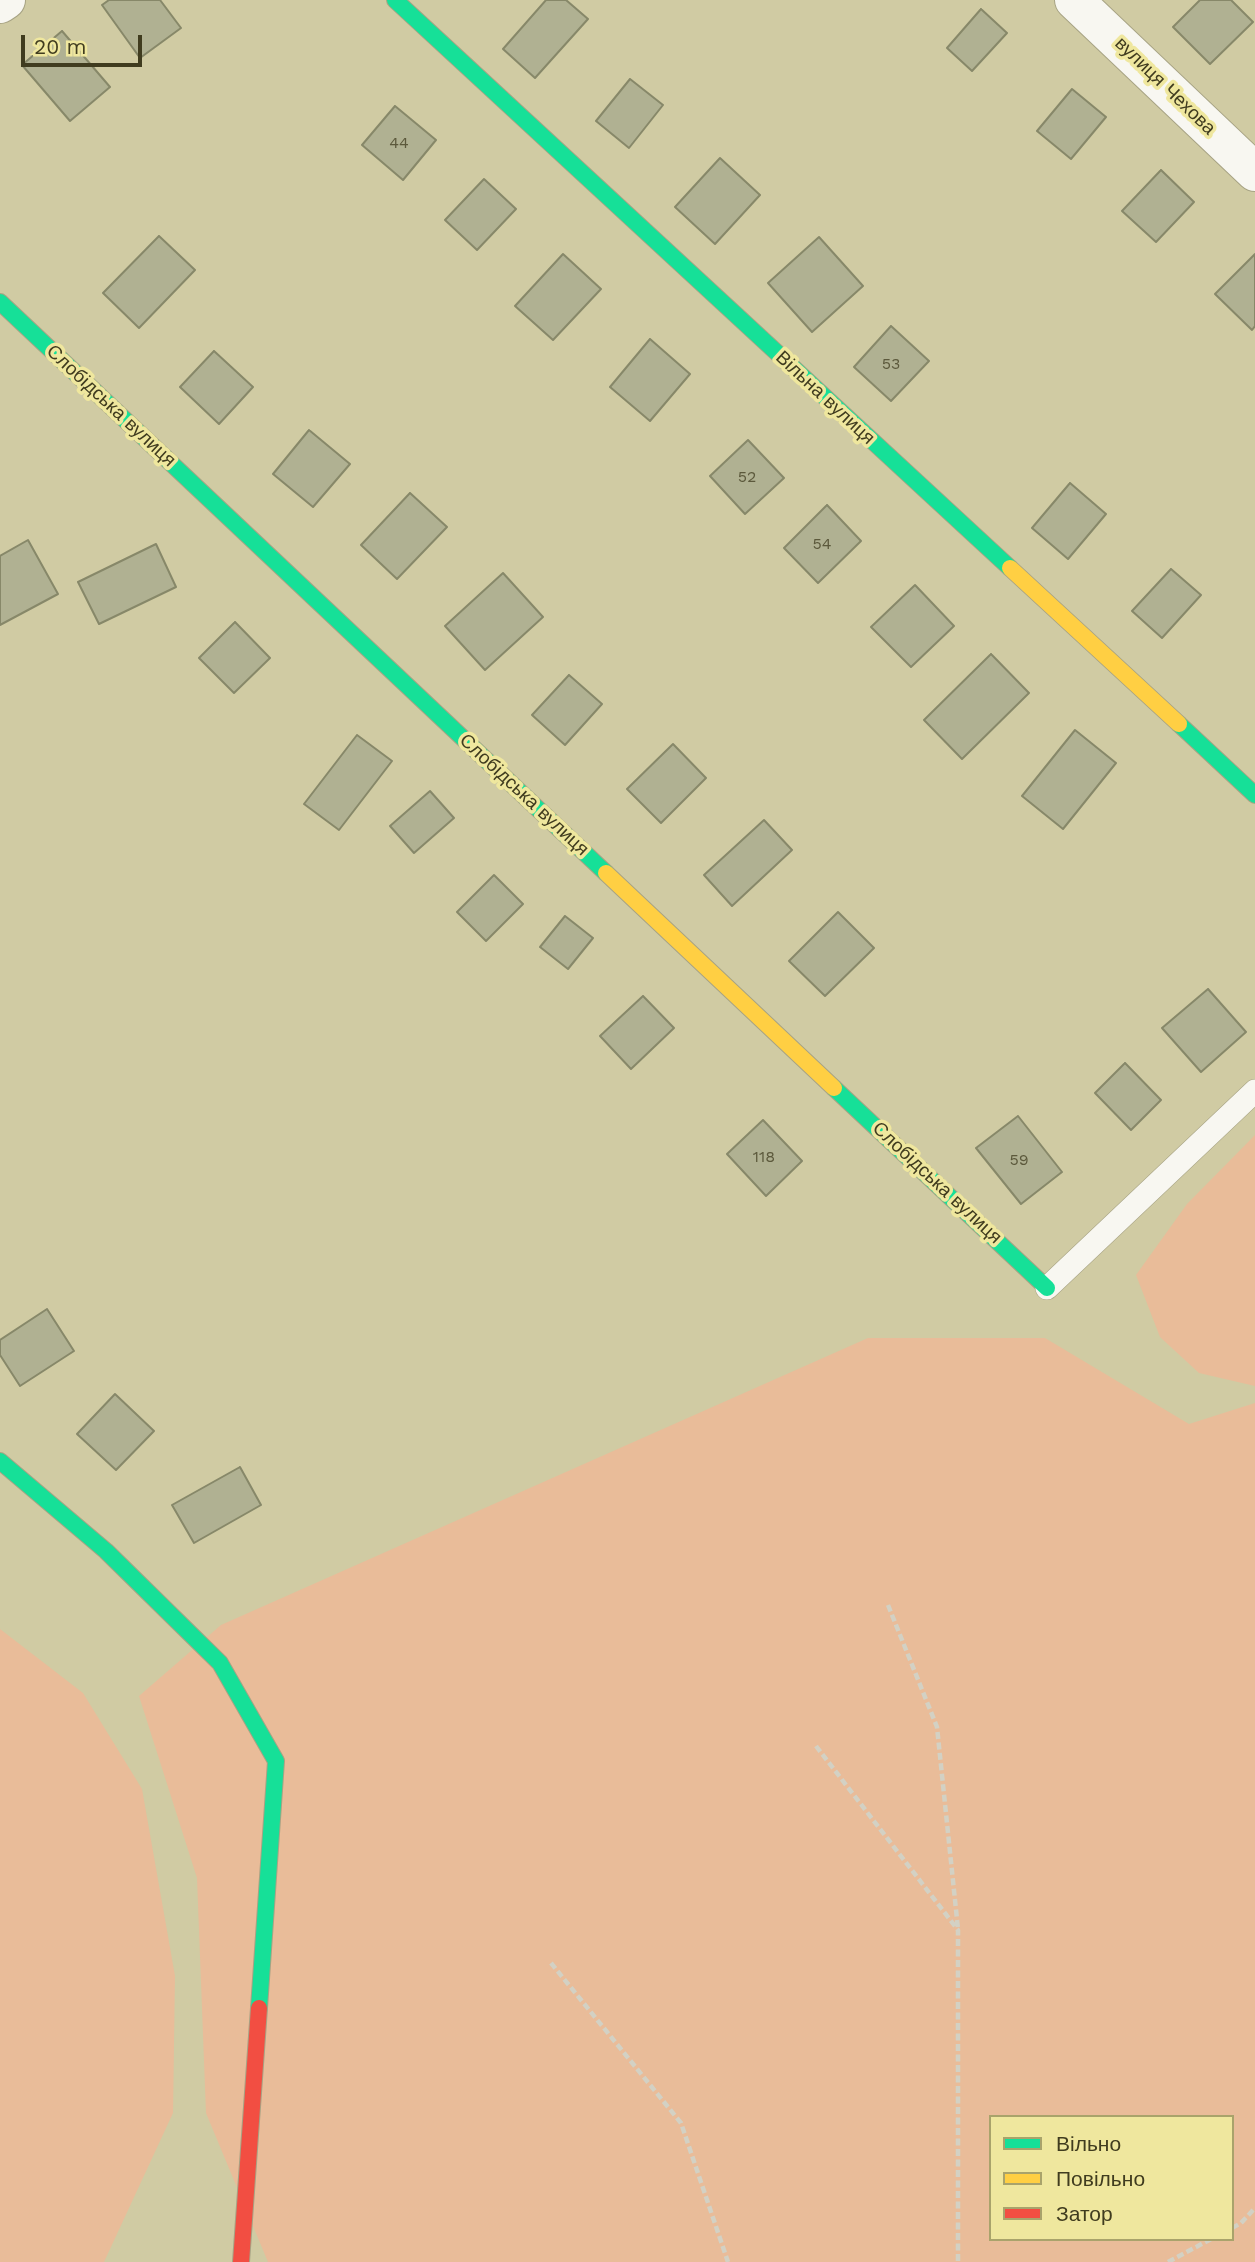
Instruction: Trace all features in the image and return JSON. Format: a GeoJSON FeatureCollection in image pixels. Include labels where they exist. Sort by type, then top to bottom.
{"type":"FeatureCollection","features":[{"type":"Feature","properties":{"kind":"street"},"geometry":{"type":"LineString","coordinates":[[0,4],[6,0]]}},
{"type":"Feature","properties":{"kind":"street","name":"Вільна вулиця"},"geometry":{"type":"LineString","coordinates":[[395,0],[1255,795]]}},
{"type":"Feature","properties":{"kind":"street","name":"вулиця Чехова"},"geometry":{"type":"LineString","coordinates":[[1074,0],[1255,173]]}},
{"type":"Feature","properties":{"kind":"street","name":"Слобідська вулиця"},"geometry":{"type":"LineString","coordinates":[[0,302],[1047,1287]]}},
{"type":"Feature","properties":{"kind":"street"},"geometry":{"type":"LineString","coordinates":[[0,1461],[106,1551],[220,1663],[276,1761],[241,2262]]}},
{"type":"Feature","properties":{"kind":"lane"},"geometry":{"type":"LineString","coordinates":[[1047,1287],[1255,1091]]}},
{"type":"Feature","properties":{"kind":"path"},"geometry":{"type":"LineString","coordinates":[[888,1605],[937,1727],[958,1930],[958,2262]]}},
{"type":"Feature","properties":{"kind":"path"},"geometry":{"type":"LineString","coordinates":[[816,1746],[958,1930]]}},
{"type":"Feature","properties":{"kind":"path"},"geometry":{"type":"LineString","coordinates":[[551,1963],[681,2123],[728,2262]]}},
{"type":"Feature","properties":{"kind":"path"},"geometry":{"type":"LineString","coordinates":[[1234,2227],[1255,2208]]}},
{"type":"Feature","properties":{"kind":"path"},"geometry":{"type":"LineString","coordinates":[[1168,2262],[1207,2241]]}},
{"type":"Feature","properties":{"kind":"shaded area"},"geometry":{"type":"Polygon","coordinates":[[[1255,1135],[1255,1386],[1199,1373],[1160,1337],[1136,1275],[1187,1204],[1255,1135]]]}},
{"type":"Feature","properties":{"kind":"shaded area"},"geometry":{"type":"Polygon","coordinates":[[[868,1338],[1045,1338],[1189,1424],[1255,1403],[1255,2262],[268,2262],[206,2113],[197,1878],[139,1696],[221,1625],[868,1338]]]}},
{"type":"Feature","properties":{"kind":"shaded area"},"geometry":{"type":"Polygon","coordinates":[[[0,1629],[83,1693],[142,1789],[175,1976],[173,2113],[104,2262],[0,2262],[0,1629]]]}},
{"type":"Feature","properties":{"kind":"building"},"geometry":{"type":"Polygon","coordinates":[[[109,0],[160,0],[181,28],[140,58],[102,5],[109,0]]]}},
{"type":"Feature","properties":{"kind":"building"},"geometry":{"type":"Polygon","coordinates":[[[546,0],[566,0],[588,19],[535,78],[503,49],[546,0]]]}},
{"type":"Feature","properties":{"kind":"building"},"geometry":{"type":"Polygon","coordinates":[[[1200,0],[1231,0],[1253,22],[1210,64],[1173,27],[1200,0]]]}},
{"type":"Feature","properties":{"kind":"building"},"geometry":{"type":"Polygon","coordinates":[[[981,9],[1007,33],[972,71],[947,48],[981,9]]]}},
{"type":"Feature","properties":{"kind":"building"},"geometry":{"type":"Polygon","coordinates":[[[62,31],[110,87],[70,121],[22,65],[62,31]]]}},
{"type":"Feature","properties":{"kind":"building"},"geometry":{"type":"Polygon","coordinates":[[[630,79],[663,105],[629,148],[596,121],[630,79]]]}},
{"type":"Feature","properties":{"kind":"building"},"geometry":{"type":"Polygon","coordinates":[[[1072,89],[1106,117],[1071,159],[1037,131],[1072,89]]]}},
{"type":"Feature","properties":{"kind":"building"},"geometry":{"type":"Polygon","coordinates":[[[395,106],[436,140],[403,180],[362,145],[395,106]]]}},
{"type":"Feature","properties":{"kind":"building"},"geometry":{"type":"Polygon","coordinates":[[[720,158],[760,195],[715,244],[675,207],[720,158]]]}},
{"type":"Feature","properties":{"kind":"building"},"geometry":{"type":"Polygon","coordinates":[[[1161,170],[1194,202],[1156,242],[1122,211],[1161,170]]]}},
{"type":"Feature","properties":{"kind":"building"},"geometry":{"type":"Polygon","coordinates":[[[484,179],[516,209],[477,250],[445,220],[484,179]]]}},
{"type":"Feature","properties":{"kind":"building"},"geometry":{"type":"Polygon","coordinates":[[[159,236],[195,270],[139,328],[103,293],[159,236]]]}},
{"type":"Feature","properties":{"kind":"building"},"geometry":{"type":"Polygon","coordinates":[[[819,237],[863,286],[812,332],[768,283],[819,237]]]}},
{"type":"Feature","properties":{"kind":"building"},"geometry":{"type":"Polygon","coordinates":[[[563,254],[601,289],[553,340],[515,306],[563,254]]]}},
{"type":"Feature","properties":{"kind":"building"},"geometry":{"type":"Polygon","coordinates":[[[1255,254],[1255,326],[1252,330],[1215,294],[1255,254]]]}},
{"type":"Feature","properties":{"kind":"building"},"geometry":{"type":"Polygon","coordinates":[[[891,326],[929,361],[891,401],[854,367],[891,326]]]}},
{"type":"Feature","properties":{"kind":"building"},"geometry":{"type":"Polygon","coordinates":[[[650,339],[690,374],[650,421],[610,387],[650,339]]]}},
{"type":"Feature","properties":{"kind":"building"},"geometry":{"type":"Polygon","coordinates":[[[214,351],[253,387],[219,424],[180,387],[214,351]]]}},
{"type":"Feature","properties":{"kind":"building"},"geometry":{"type":"Polygon","coordinates":[[[309,430],[350,464],[313,507],[273,474],[309,430]]]}},
{"type":"Feature","properties":{"kind":"building"},"geometry":{"type":"Polygon","coordinates":[[[748,440],[784,478],[745,514],[710,476],[748,440]]]}},
{"type":"Feature","properties":{"kind":"building"},"geometry":{"type":"Polygon","coordinates":[[[1070,483],[1106,514],[1068,559],[1032,528],[1070,483]]]}},
{"type":"Feature","properties":{"kind":"building"},"geometry":{"type":"Polygon","coordinates":[[[410,493],[447,527],[397,579],[361,545],[410,493]]]}},
{"type":"Feature","properties":{"kind":"building"},"geometry":{"type":"Polygon","coordinates":[[[827,505],[861,541],[818,583],[784,548],[827,505]]]}},
{"type":"Feature","properties":{"kind":"building"},"geometry":{"type":"Polygon","coordinates":[[[28,540],[58,594],[0,625],[0,556],[28,540]]]}},
{"type":"Feature","properties":{"kind":"building"},"geometry":{"type":"Polygon","coordinates":[[[156,544],[176,587],[99,624],[78,582],[156,544]]]}},
{"type":"Feature","properties":{"kind":"building"},"geometry":{"type":"Polygon","coordinates":[[[1171,569],[1201,595],[1162,638],[1132,611],[1171,569]]]}},
{"type":"Feature","properties":{"kind":"building"},"geometry":{"type":"Polygon","coordinates":[[[503,573],[543,617],[485,670],[445,626],[503,573]]]}},
{"type":"Feature","properties":{"kind":"building"},"geometry":{"type":"Polygon","coordinates":[[[915,585],[954,626],[911,667],[871,627],[915,585]]]}},
{"type":"Feature","properties":{"kind":"building"},"geometry":{"type":"Polygon","coordinates":[[[235,622],[270,658],[234,693],[199,658],[235,622]]]}},
{"type":"Feature","properties":{"kind":"building"},"geometry":{"type":"Polygon","coordinates":[[[991,654],[1029,693],[962,759],[924,720],[991,654]]]}},
{"type":"Feature","properties":{"kind":"building"},"geometry":{"type":"Polygon","coordinates":[[[569,675],[602,704],[565,745],[532,715],[569,675]]]}},
{"type":"Feature","properties":{"kind":"building"},"geometry":{"type":"Polygon","coordinates":[[[1075,730],[1116,763],[1063,829],[1022,796],[1075,730]]]}},
{"type":"Feature","properties":{"kind":"building"},"geometry":{"type":"Polygon","coordinates":[[[357,735],[392,761],[339,830],[304,804],[357,735]]]}},
{"type":"Feature","properties":{"kind":"building"},"geometry":{"type":"Polygon","coordinates":[[[673,744],[706,778],[661,823],[627,789],[673,744]]]}},
{"type":"Feature","properties":{"kind":"building"},"geometry":{"type":"Polygon","coordinates":[[[430,791],[454,818],[414,853],[390,826],[430,791]]]}},
{"type":"Feature","properties":{"kind":"building"},"geometry":{"type":"Polygon","coordinates":[[[764,820],[792,850],[732,906],[704,875],[764,820]]]}},
{"type":"Feature","properties":{"kind":"building"},"geometry":{"type":"Polygon","coordinates":[[[494,875],[523,904],[486,941],[457,912],[494,875]]]}},
{"type":"Feature","properties":{"kind":"building"},"geometry":{"type":"Polygon","coordinates":[[[838,912],[874,948],[825,996],[789,961],[838,912]]]}},
{"type":"Feature","properties":{"kind":"building"},"geometry":{"type":"Polygon","coordinates":[[[565,916],[593,938],[568,969],[540,947],[565,916]]]}},
{"type":"Feature","properties":{"kind":"building"},"geometry":{"type":"Polygon","coordinates":[[[1208,989],[1246,1032],[1201,1072],[1162,1028],[1208,989]]]}},
{"type":"Feature","properties":{"kind":"building"},"geometry":{"type":"Polygon","coordinates":[[[643,996],[674,1028],[631,1069],[600,1036],[643,996]]]}},
{"type":"Feature","properties":{"kind":"building"},"geometry":{"type":"Polygon","coordinates":[[[1125,1063],[1161,1100],[1131,1130],[1095,1093],[1125,1063]]]}},
{"type":"Feature","properties":{"kind":"building"},"geometry":{"type":"Polygon","coordinates":[[[1018,1116],[1062,1172],[1021,1204],[976,1148],[1018,1116]]]}},
{"type":"Feature","properties":{"kind":"building"},"geometry":{"type":"Polygon","coordinates":[[[763,1120],[802,1161],[766,1196],[727,1154],[763,1120]]]}},
{"type":"Feature","properties":{"kind":"building"},"geometry":{"type":"Polygon","coordinates":[[[47,1309],[74,1351],[20,1386],[0,1355],[0,1340],[47,1309]]]}},
{"type":"Feature","properties":{"kind":"building"},"geometry":{"type":"Polygon","coordinates":[[[115,1394],[154,1431],[116,1470],[77,1434],[115,1394]]]}},
{"type":"Feature","properties":{"kind":"building"},"geometry":{"type":"Polygon","coordinates":[[[240,1467],[261,1505],[194,1543],[172,1505],[240,1467]]]}},
{"type":"Feature","properties":{"kind":"traffic: fast"},"geometry":{"type":"LineString","coordinates":[[395,0],[1010,568]]}},
{"type":"Feature","properties":{"kind":"traffic: fast"},"geometry":{"type":"LineString","coordinates":[[0,302],[606,873]]}},
{"type":"Feature","properties":{"kind":"traffic: fast"},"geometry":{"type":"LineString","coordinates":[[1179,724],[1255,795]]}},
{"type":"Feature","properties":{"kind":"traffic: fast"},"geometry":{"type":"LineString","coordinates":[[834,1088],[1047,1288]]}},
{"type":"Feature","properties":{"kind":"traffic: fast"},"geometry":{"type":"LineString","coordinates":[[0,1461],[106,1551],[220,1663],[276,1761],[259,2008]]}},
{"type":"Feature","properties":{"kind":"traffic: slow"},"geometry":{"type":"LineString","coordinates":[[1010,568],[1179,724]]}},
{"type":"Feature","properties":{"kind":"traffic: slow"},"geometry":{"type":"LineString","coordinates":[[606,873],[834,1088]]}},
{"type":"Feature","properties":{"kind":"traffic: jam"},"geometry":{"type":"LineString","coordinates":[[241,2262],[259,2008]]}}]}
